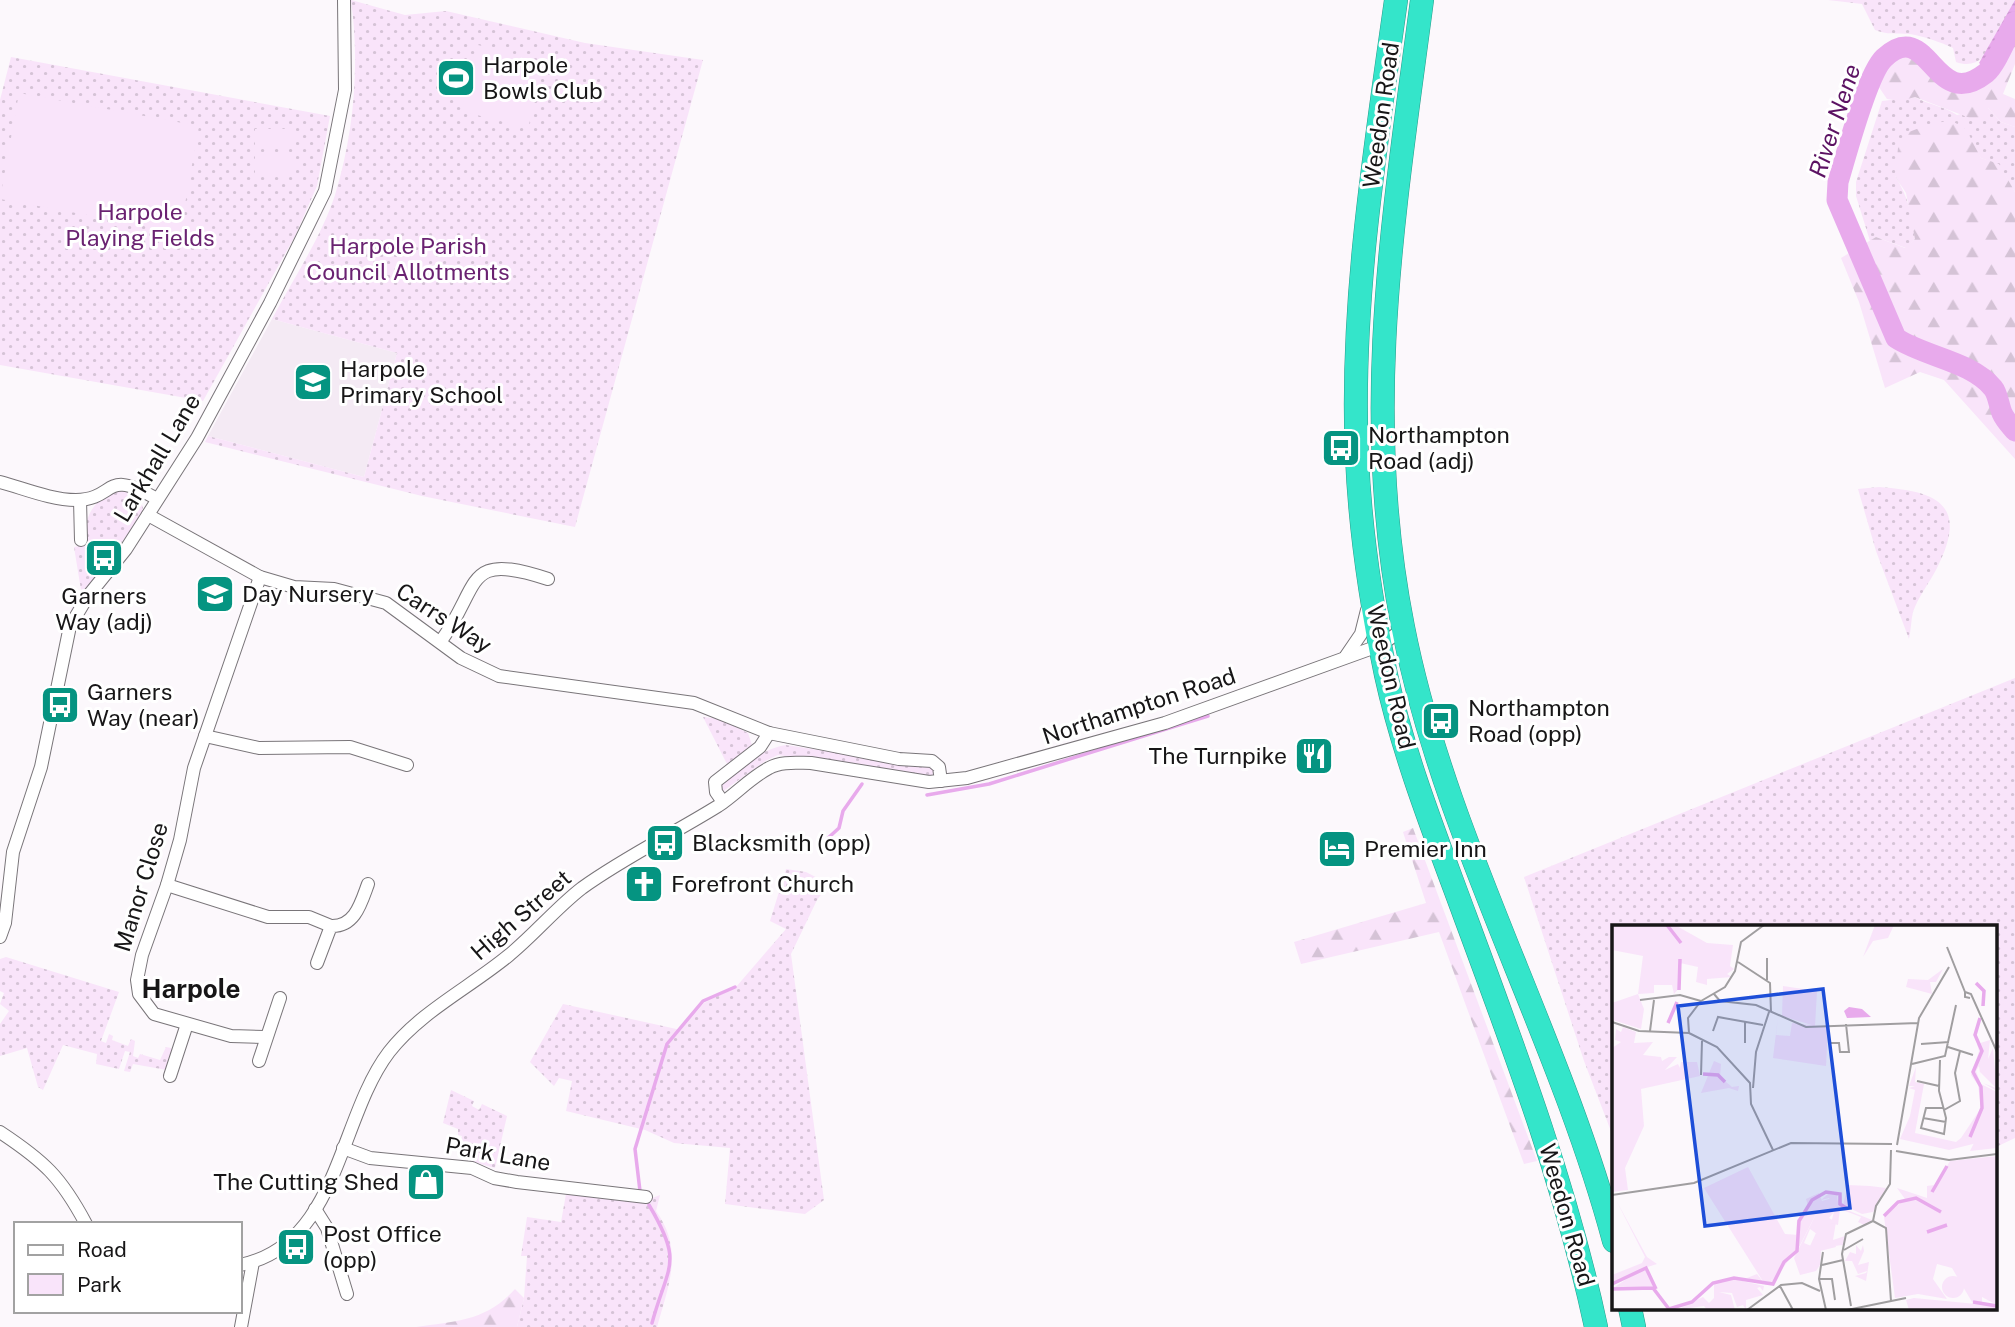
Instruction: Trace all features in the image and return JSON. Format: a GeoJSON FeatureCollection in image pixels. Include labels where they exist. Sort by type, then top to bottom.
{"type":"FeatureCollection","features":[{"type":"Feature","properties":{"kind":"highway","name":"Weedon Road"},"geometry":{"type":"LineString","coordinates":[[1396,0],[1371,187],[1357,377],[1357,459],[1370,589],[1387,677],[1441,851],[1549,1148],[1597,1327]]}},
{"type":"Feature","properties":{"kind":"highway","name":"Weedon Road"},"geometry":{"type":"LineString","coordinates":[[1422,0],[1383,321],[1381,386],[1382,482],[1403,629],[1433,742],[1578,1123],[1612,1234]]}},
{"type":"Feature","properties":{"kind":"street","name":"Larkhall Lane"},"geometry":{"type":"LineString","coordinates":[[0,937],[5,923],[13,852],[41,767],[70,625],[148,515],[209,415],[325,191],[335,156],[345,90],[344,0]]}},
{"type":"Feature","properties":{"kind":"street"},"geometry":{"type":"LineString","coordinates":[[0,482],[67,500],[80,500],[119,484],[129,484],[157,499]]}},
{"type":"Feature","properties":{"kind":"street"},"geometry":{"type":"LineString","coordinates":[[80,500],[80,540]]}},
{"type":"Feature","properties":{"kind":"street","name":"Carrs Way"},"geometry":{"type":"LineString","coordinates":[[148,515],[260,578],[294,587],[334,589],[386,603],[461,658],[499,676],[694,703],[769,733],[899,760],[932,761],[939,767],[941,781]]}},
{"type":"Feature","properties":{"kind":"street"},"geometry":{"type":"LineString","coordinates":[[441,641],[472,584],[487,571],[510,567],[548,579]]}},
{"type":"Feature","properties":{"kind":"street","name":"Manor Close"},"geometry":{"type":"LineString","coordinates":[[260,578],[205,736],[167,886],[142,955],[137,980],[139,994],[154,1014],[231,1036],[265,1037]]}},
{"type":"Feature","properties":{"kind":"street"},"geometry":{"type":"LineString","coordinates":[[1370,589],[1364,625],[1351,655],[1387,677]]}},
{"type":"Feature","properties":{"kind":"street","name":"Northampton Road"},"geometry":{"type":"LineString","coordinates":[[941,781],[1009,769],[1205,709],[1381,645],[1403,629]]}},
{"type":"Feature","properties":{"kind":"street"},"geometry":{"type":"LineString","coordinates":[[723,802],[716,792],[716,782],[760,747],[769,733]]}},
{"type":"Feature","properties":{"kind":"street"},"geometry":{"type":"LineString","coordinates":[[205,736],[259,748],[350,747],[407,765]]}},
{"type":"Feature","properties":{"kind":"street","name":"High Street"},"geometry":{"type":"LineString","coordinates":[[246,1263],[289,1239],[315,1209],[335,1174],[362,1099],[378,1068],[412,1027],[508,956],[579,890],[620,862],[723,802],[771,766],[792,762],[941,781]]}},
{"type":"Feature","properties":{"kind":"street"},"geometry":{"type":"LineString","coordinates":[[167,886],[268,917],[309,917],[331,926],[341,926],[351,920],[368,884]]}},
{"type":"Feature","properties":{"kind":"street"},"geometry":{"type":"LineString","coordinates":[[317,963],[331,926]]}},
{"type":"Feature","properties":{"kind":"street"},"geometry":{"type":"LineString","coordinates":[[259,1061],[280,998]]}},
{"type":"Feature","properties":{"kind":"street"},"geometry":{"type":"LineString","coordinates":[[170,1076],[187,1024]]}},
{"type":"Feature","properties":{"kind":"street"},"geometry":{"type":"LineString","coordinates":[[0,1132],[56,1175],[67,1188],[85,1222]]}},
{"type":"Feature","properties":{"kind":"street","name":"Park Lane"},"geometry":{"type":"LineString","coordinates":[[343,1148],[370,1158],[472,1168],[494,1178],[517,1182],[646,1197]]}},
{"type":"Feature","properties":{"kind":"street"},"geometry":{"type":"LineString","coordinates":[[315,1209],[327,1228],[347,1294]]}},
{"type":"Feature","properties":{"kind":"street"},"geometry":{"type":"LineString","coordinates":[[242,1312],[246,1263]]}},
{"type":"Feature","properties":{"kind":"shaded area"},"geometry":{"type":"Polygon","coordinates":[[[2015,0],[2015,41],[1996,77],[1979,63],[2015,0]]]}},
{"type":"Feature","properties":{"kind":"shaded area","name":"Harpole Primary School"},"geometry":{"type":"Polygon","coordinates":[[[272,319],[397,353],[364,477],[208,436],[272,319]]]}},
{"type":"Feature","properties":{"kind":"green space","name":"Harpole Parish Council Allotments"},"geometry":{"type":"Polygon","coordinates":[[[351,0],[405,15],[446,11],[585,43],[703,60],[575,527],[422,496],[205,442],[208,436],[364,477],[397,353],[272,319],[322,227],[342,171],[354,99],[355,49],[351,0]]]}},
{"type":"Feature","properties":{"kind":"green space"},"geometry":{"type":"Polygon","coordinates":[[[1828,0],[2015,0],[1993,45],[1978,61],[1968,64],[1956,62],[1953,48],[1938,42],[1914,35],[1875,30],[1862,4],[1828,0]]]}},
{"type":"Feature","properties":{"kind":"green space"},"geometry":{"type":"Polygon","coordinates":[[[2015,41],[2015,64],[2003,94],[2015,99],[2015,127],[2001,122],[1988,108],[1982,117],[1975,120],[1915,97],[1900,101],[1887,99],[1872,77],[1886,57],[1898,48],[1909,48],[1919,53],[1950,81],[1963,86],[1988,70],[1996,76],[2015,41]]]}},
{"type":"Feature","properties":{"kind":"green space"},"geometry":{"type":"Polygon","coordinates":[[[478,45],[545,62],[528,128],[461,111],[478,45]]]}},
{"type":"Feature","properties":{"kind":"green space","name":"Harpole Playing Fields"},"geometry":{"type":"Polygon","coordinates":[[[11,57],[330,116],[317,186],[295,236],[203,401],[0,365],[0,100],[11,57]]]}},
{"type":"Feature","properties":{"kind":"green space"},"geometry":{"type":"Polygon","coordinates":[[[19,93],[199,126],[180,232],[0,199],[19,93]]]}},
{"type":"Feature","properties":{"kind":"green space"},"geometry":{"type":"Polygon","coordinates":[[[1915,97],[1957,115],[1987,107],[2001,122],[2015,127],[2015,192],[1999,165],[1981,158],[1971,143],[1895,176],[1906,198],[1914,230],[1915,239],[1906,248],[1876,237],[1870,241],[1856,196],[1856,182],[1882,101],[1915,97]]]}},
{"type":"Feature","properties":{"kind":"green space"},"geometry":{"type":"Polygon","coordinates":[[[1952,121],[1966,129],[1981,158],[1999,164],[2015,192],[2015,459],[1944,380],[1920,372],[1885,388],[1859,302],[1841,258],[1876,237],[1905,248],[1915,239],[1906,193],[1895,176],[1898,148],[1909,132],[1932,123],[1952,121]]]}},
{"type":"Feature","properties":{"kind":"green space"},"geometry":{"type":"Polygon","coordinates":[[[255,129],[296,129],[296,148],[255,148],[255,129]]]}},
{"type":"Feature","properties":{"kind":"green space"},"geometry":{"type":"Polygon","coordinates":[[[255,154],[296,154],[296,173],[255,173],[255,154]]]}},
{"type":"Feature","properties":{"kind":"green space"},"geometry":{"type":"Polygon","coordinates":[[[1879,487],[1917,492],[1932,498],[1942,505],[1948,516],[1950,529],[1946,547],[1915,606],[1909,639],[1876,551],[1858,489],[1879,487]]]}},
{"type":"Feature","properties":{"kind":"green space"},"geometry":{"type":"Polygon","coordinates":[[[126,490],[140,497],[143,508],[139,519],[70,611],[81,590],[74,547],[85,545],[86,524],[99,501],[126,490]]]}},
{"type":"Feature","properties":{"kind":"green space"},"geometry":{"type":"Polygon","coordinates":[[[2015,678],[2015,1138],[1997,1147],[1997,925],[1612,925],[1612,1134],[1584,1061],[1524,877],[2015,678]]]}},
{"type":"Feature","properties":{"kind":"green space"},"geometry":{"type":"Polygon","coordinates":[[[703,717],[720,719],[748,733],[752,745],[727,764],[703,717]]]}},
{"type":"Feature","properties":{"kind":"green space"},"geometry":{"type":"Polygon","coordinates":[[[786,745],[930,767],[935,772],[931,776],[778,755],[765,761],[722,792],[721,783],[743,765],[768,750],[786,745]]]}},
{"type":"Feature","properties":{"kind":"green space"},"geometry":{"type":"Polygon","coordinates":[[[1413,828],[1537,1161],[1524,1164],[1439,932],[1301,964],[1294,942],[1426,903],[1403,832],[1413,828]]]}},
{"type":"Feature","properties":{"kind":"green space"},"geometry":{"type":"Polygon","coordinates":[[[786,869],[806,872],[829,884],[817,900],[791,954],[824,1200],[805,1214],[725,1204],[730,1148],[674,1143],[645,1130],[566,1111],[572,1081],[559,1078],[554,1086],[530,1062],[563,1004],[681,1030],[704,1003],[736,987],[786,929],[770,921],[786,869]]]}},
{"type":"Feature","properties":{"kind":"green space"},"geometry":{"type":"Polygon","coordinates":[[[6,957],[119,992],[101,1041],[106,1043],[109,1034],[113,1036],[112,1040],[128,1046],[131,1039],[135,1041],[133,1056],[138,1058],[140,1054],[160,1060],[166,1047],[171,1048],[174,1054],[167,1070],[133,1064],[130,1072],[124,1071],[130,1052],[125,1051],[119,1069],[96,1064],[97,1054],[63,1045],[43,1090],[38,1087],[27,1048],[0,1056],[0,1024],[9,1011],[0,1004],[4,993],[0,991],[0,959],[6,957]]]}},
{"type":"Feature","properties":{"kind":"green space"},"geometry":{"type":"Polygon","coordinates":[[[451,1090],[474,1101],[472,1106],[479,1110],[482,1104],[507,1116],[495,1168],[473,1162],[473,1151],[459,1150],[462,1136],[458,1135],[458,1129],[443,1123],[451,1090]]]}},
{"type":"Feature","properties":{"kind":"green space"},"geometry":{"type":"Polygon","coordinates":[[[566,1194],[640,1203],[660,1195],[656,1211],[670,1240],[672,1268],[657,1327],[517,1327],[524,1298],[527,1256],[521,1256],[527,1217],[561,1222],[566,1194]]]}},
{"type":"Feature","properties":{"kind":"green space"},"geometry":{"type":"Polygon","coordinates":[[[515,1289],[524,1298],[517,1327],[416,1327],[458,1321],[482,1314],[504,1300],[515,1289]]]}},
{"type":"Feature","properties":{"kind":"waterway","name":"River Nene"},"geometry":{"type":"LineString","coordinates":[[2015,22],[1990,69],[1968,83],[1954,82],[1912,48],[1899,48],[1884,58],[1871,80],[1858,116],[1838,182],[1837,200],[1896,338],[1973,371],[1984,379],[1995,391],[2003,416],[2015,431]]}},
{"type":"Feature","properties":{"kind":"waterway"},"geometry":{"type":"LineString","coordinates":[[927,795],[989,784],[1208,716]]}},
{"type":"Feature","properties":{"kind":"waterway"},"geometry":{"type":"LineString","coordinates":[[827,839],[839,828],[843,811],[862,784]]}},
{"type":"Feature","properties":{"kind":"waterway"},"geometry":{"type":"LineString","coordinates":[[640,1191],[635,1149],[667,1044],[703,1001],[735,987]]}},
{"type":"Feature","properties":{"kind":"waterway"},"geometry":{"type":"LineString","coordinates":[[649,1205],[670,1253],[670,1264],[652,1323]]}},
{"type":"Feature","properties":{"kind":"place","name":"Harpole Bowls Club"},"geometry":{"type":"Point","coordinates":[456,78]}},
{"type":"Feature","properties":{"kind":"place","name":"Harpole Primary School"},"geometry":{"type":"Point","coordinates":[313,382]}},
{"type":"Feature","properties":{"kind":"place","name":"Northampton Road (adj)"},"geometry":{"type":"Point","coordinates":[1341,448]}},
{"type":"Feature","properties":{"kind":"place","name":"Garners Way (adj)"},"geometry":{"type":"Point","coordinates":[104,558]}},
{"type":"Feature","properties":{"kind":"place","name":"Day Nursery"},"geometry":{"type":"Point","coordinates":[215,594]}},
{"type":"Feature","properties":{"kind":"place","name":"Garners Way (near)"},"geometry":{"type":"Point","coordinates":[60,705]}},
{"type":"Feature","properties":{"kind":"place","name":"Northampton Road (opp)"},"geometry":{"type":"Point","coordinates":[1441,721]}},
{"type":"Feature","properties":{"kind":"place","name":"The Turnpike"},"geometry":{"type":"Point","coordinates":[1314,756]}},
{"type":"Feature","properties":{"kind":"place","name":"Blacksmith (opp)"},"geometry":{"type":"Point","coordinates":[665,843]}},
{"type":"Feature","properties":{"kind":"place","name":"Premier Inn"},"geometry":{"type":"Point","coordinates":[1337,849]}},
{"type":"Feature","properties":{"kind":"place","name":"Forefront Church"},"geometry":{"type":"Point","coordinates":[644,884]}},
{"type":"Feature","properties":{"kind":"place","name":"The Cutting Shed"},"geometry":{"type":"Point","coordinates":[426,1182]}},
{"type":"Feature","properties":{"kind":"place","name":"Post Office (opp)"},"geometry":{"type":"Point","coordinates":[296,1247]}},
{"type":"Feature","properties":{"kind":"district","name":"Harpole"},"geometry":{"type":"Point","coordinates":[191,989]}}]}
